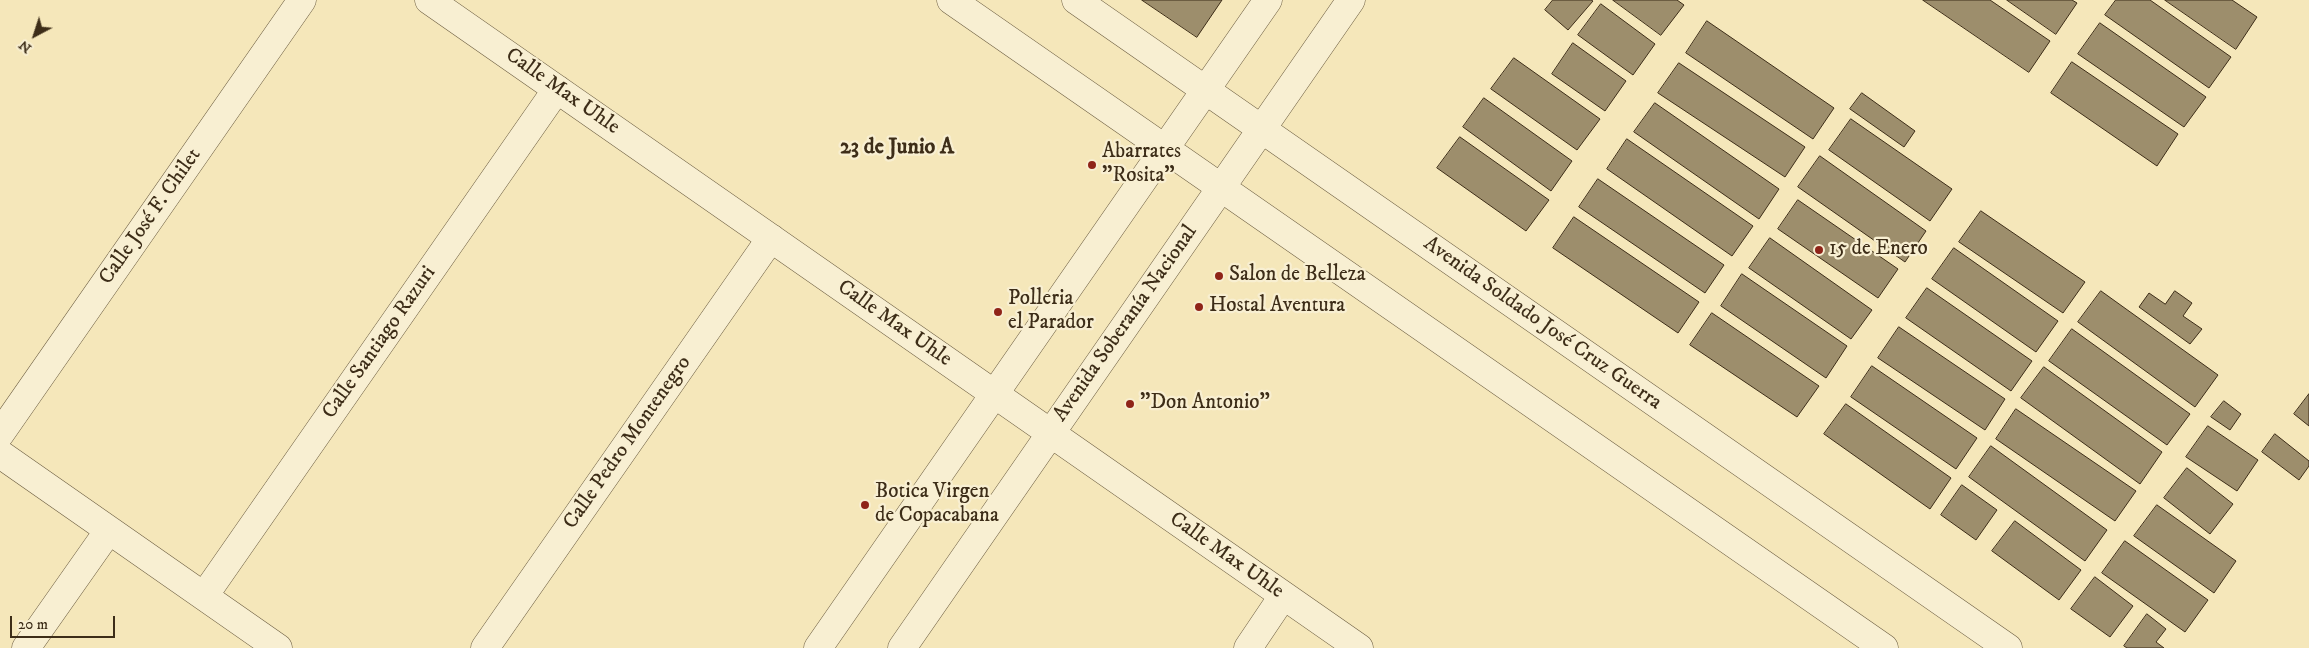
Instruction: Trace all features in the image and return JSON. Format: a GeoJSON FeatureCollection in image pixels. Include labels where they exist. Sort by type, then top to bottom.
{"type":"FeatureCollection","features":[{"type":"Feature","properties":{"kind":"street","name":"Calle José F. Chilet"},"geometry":{"type":"LineString","coordinates":[[0,434],[302,0]]}},
{"type":"Feature","properties":{"kind":"street","name":"Calle Max Uhle"},"geometry":{"type":"LineString","coordinates":[[429,0],[459,8],[557,89],[1359,648]]}},
{"type":"Feature","properties":{"kind":"street"},"geometry":{"type":"LineString","coordinates":[[951,0],[1884,648]]}},
{"type":"Feature","properties":{"kind":"street","name":"Avenida Soldado José Cruz Guerra"},"geometry":{"type":"LineString","coordinates":[[1076,0],[2008,648]]}},
{"type":"Feature","properties":{"kind":"street"},"geometry":{"type":"LineString","coordinates":[[818,648],[1268,0]]}},
{"type":"Feature","properties":{"kind":"street","name":"Avenida Soberanía Nacional"},"geometry":{"type":"LineString","coordinates":[[902,648],[1351,0]]}},
{"type":"Feature","properties":{"kind":"street","name":"Calle Santiago Razuri"},"geometry":{"type":"LineString","coordinates":[[204,596],[557,89]]}},
{"type":"Feature","properties":{"kind":"street","name":"Calle Pedro Montenegro"},"geometry":{"type":"LineString","coordinates":[[485,648],[771,238]]}},
{"type":"Feature","properties":{"kind":"street"},"geometry":{"type":"LineString","coordinates":[[0,454],[278,648]]}},
{"type":"Feature","properties":{"kind":"street"},"geometry":{"type":"LineString","coordinates":[[26,648],[109,530]]}},
{"type":"Feature","properties":{"kind":"street"},"geometry":{"type":"LineString","coordinates":[[1248,648],[1283,596]]}},
{"type":"Feature","properties":{"kind":"building"},"geometry":{"type":"Polygon","coordinates":[[[1142,0],[1222,0],[1197,37],[1142,0]]]}},
{"type":"Feature","properties":{"kind":"building"},"geometry":{"type":"Polygon","coordinates":[[[1553,0],[1593,1],[1568,30],[1545,10],[1553,0]]]}},
{"type":"Feature","properties":{"kind":"building"},"geometry":{"type":"Polygon","coordinates":[[[1613,0],[1677,0],[1684,5],[1661,35],[1613,0]]]}},
{"type":"Feature","properties":{"kind":"building"},"geometry":{"type":"Polygon","coordinates":[[[1923,0],[1990,0],[2050,41],[2029,72],[1923,0]]]}},
{"type":"Feature","properties":{"kind":"building"},"geometry":{"type":"Polygon","coordinates":[[[2007,0],[2072,0],[2077,3],[2056,34],[2007,0]]]}},
{"type":"Feature","properties":{"kind":"building"},"geometry":{"type":"Polygon","coordinates":[[[2116,0],[2150,0],[2231,57],[2209,88],[2105,15],[2116,0]]]}},
{"type":"Feature","properties":{"kind":"building"},"geometry":{"type":"Polygon","coordinates":[[[2165,0],[2232,0],[2257,17],[2236,49],[2165,0]]]}},
{"type":"Feature","properties":{"kind":"building"},"geometry":{"type":"Polygon","coordinates":[[[1601,4],[1655,44],[1633,75],[1578,35],[1601,4]]]}},
{"type":"Feature","properties":{"kind":"building"},"geometry":{"type":"Polygon","coordinates":[[[1707,21],[1834,108],[1813,139],[1686,53],[1707,21]]]}},
{"type":"Feature","properties":{"kind":"building"},"geometry":{"type":"Polygon","coordinates":[[[2100,23],[2206,97],[2184,127],[2078,54],[2100,23]]]}},
{"type":"Feature","properties":{"kind":"building"},"geometry":{"type":"Polygon","coordinates":[[[1573,43],[1626,81],[1605,111],[1552,74],[1573,43]]]}},
{"type":"Feature","properties":{"kind":"building"},"geometry":{"type":"Polygon","coordinates":[[[1514,58],[1600,119],[1577,150],[1491,89],[1514,58]]]}},
{"type":"Feature","properties":{"kind":"building"},"geometry":{"type":"Polygon","coordinates":[[[2072,62],[2178,134],[2157,166],[2051,93],[2072,62]]]}},
{"type":"Feature","properties":{"kind":"building"},"geometry":{"type":"Polygon","coordinates":[[[1679,63],[1805,147],[1785,177],[1658,93],[1679,63]]]}},
{"type":"Feature","properties":{"kind":"building"},"geometry":{"type":"Polygon","coordinates":[[[1862,93],[1915,131],[1904,147],[1850,109],[1862,93]]]}},
{"type":"Feature","properties":{"kind":"building"},"geometry":{"type":"Polygon","coordinates":[[[1484,98],[1572,161],[1551,191],[1463,127],[1484,98]]]}},
{"type":"Feature","properties":{"kind":"building"},"geometry":{"type":"Polygon","coordinates":[[[1655,103],[1779,189],[1759,219],[1634,132],[1655,103]]]}},
{"type":"Feature","properties":{"kind":"building"},"geometry":{"type":"Polygon","coordinates":[[[1851,119],[1952,189],[1930,221],[1829,150],[1851,119]]]}},
{"type":"Feature","properties":{"kind":"building"},"geometry":{"type":"Polygon","coordinates":[[[1460,137],[1549,200],[1526,231],[1437,168],[1460,137]]]}},
{"type":"Feature","properties":{"kind":"building"},"geometry":{"type":"Polygon","coordinates":[[[1627,139],[1753,226],[1732,256],[1607,169],[1627,139]]]}},
{"type":"Feature","properties":{"kind":"building"},"geometry":{"type":"Polygon","coordinates":[[[1820,156],[1926,231],[1905,262],[1798,187],[1820,156]]]}},
{"type":"Feature","properties":{"kind":"building"},"geometry":{"type":"Polygon","coordinates":[[[1598,179],[1724,265],[1705,293],[1579,207],[1598,179]]]}},
{"type":"Feature","properties":{"kind":"building"},"geometry":{"type":"Polygon","coordinates":[[[1798,200],[1898,269],[1878,298],[1778,229],[1798,200]]]}},
{"type":"Feature","properties":{"kind":"building"},"geometry":{"type":"Polygon","coordinates":[[[1981,211],[2085,282],[2063,313],[1959,242],[1981,211]]]}},
{"type":"Feature","properties":{"kind":"building"},"geometry":{"type":"Polygon","coordinates":[[[1574,217],[1699,302],[1678,333],[1553,248],[1574,217]]]}},
{"type":"Feature","properties":{"kind":"building"},"geometry":{"type":"Polygon","coordinates":[[[1770,238],[1872,310],[1851,339],[1749,268],[1770,238]]]}},
{"type":"Feature","properties":{"kind":"building"},"geometry":{"type":"Polygon","coordinates":[[[1954,248],[2058,321],[2036,352],[1932,279],[1954,248]]]}},
{"type":"Feature","properties":{"kind":"building"},"geometry":{"type":"Polygon","coordinates":[[[1742,274],[1847,346],[1826,378],[1721,306],[1742,274]]]}},
{"type":"Feature","properties":{"kind":"building"},"geometry":{"type":"Polygon","coordinates":[[[1927,288],[2032,361],[2011,391],[1906,318],[1927,288]]]}},
{"type":"Feature","properties":{"kind":"building"},"geometry":{"type":"Polygon","coordinates":[[[2101,291],[2218,375],[2195,407],[2078,322],[2101,291]]]}},
{"type":"Feature","properties":{"kind":"building"},"geometry":{"type":"Polygon","coordinates":[[[2175,291],[2192,303],[2183,316],[2202,329],[2190,344],[2139,307],[2149,293],[2165,304],[2175,291]]]}},
{"type":"Feature","properties":{"kind":"building"},"geometry":{"type":"Polygon","coordinates":[[[1712,313],[1819,386],[1797,417],[1690,345],[1712,313]]]}},
{"type":"Feature","properties":{"kind":"building"},"geometry":{"type":"Polygon","coordinates":[[[1899,327],[2005,399],[1985,430],[1878,358],[1899,327]]]}},
{"type":"Feature","properties":{"kind":"building"},"geometry":{"type":"Polygon","coordinates":[[[2072,329],[2190,414],[2167,445],[2049,361],[2072,329]]]}},
{"type":"Feature","properties":{"kind":"building"},"geometry":{"type":"Polygon","coordinates":[[[1872,366],[1977,438],[1956,469],[1851,397],[1872,366]]]}},
{"type":"Feature","properties":{"kind":"building"},"geometry":{"type":"Polygon","coordinates":[[[2044,367],[2162,452],[2140,484],[2021,398],[2044,367]]]}},
{"type":"Feature","properties":{"kind":"building"},"geometry":{"type":"Polygon","coordinates":[[[2309,394],[2309,426],[2294,414],[2309,394]]]}},
{"type":"Feature","properties":{"kind":"building"},"geometry":{"type":"Polygon","coordinates":[[[2224,401],[2241,414],[2230,430],[2211,417],[2224,401]]]}},
{"type":"Feature","properties":{"kind":"building"},"geometry":{"type":"Polygon","coordinates":[[[1846,404],[1951,478],[1930,509],[1824,434],[1846,404]]]}},
{"type":"Feature","properties":{"kind":"building"},"geometry":{"type":"Polygon","coordinates":[[[2016,409],[2136,491],[2115,521],[1996,439],[2016,409]]]}},
{"type":"Feature","properties":{"kind":"building"},"geometry":{"type":"Polygon","coordinates":[[[2208,426],[2258,460],[2237,491],[2186,457],[2208,426]]]}},
{"type":"Feature","properties":{"kind":"building"},"geometry":{"type":"Polygon","coordinates":[[[2275,434],[2309,461],[2309,466],[2299,480],[2262,452],[2275,434]]]}},
{"type":"Feature","properties":{"kind":"building"},"geometry":{"type":"Polygon","coordinates":[[[1991,446],[2107,530],[2085,561],[1969,477],[1991,446]]]}},
{"type":"Feature","properties":{"kind":"building"},"geometry":{"type":"Polygon","coordinates":[[[2187,468],[2233,504],[2210,534],[2164,498],[2187,468]]]}},
{"type":"Feature","properties":{"kind":"building"},"geometry":{"type":"Polygon","coordinates":[[[1962,485],[1997,510],[1976,540],[1941,515],[1962,485]]]}},
{"type":"Feature","properties":{"kind":"building"},"geometry":{"type":"Polygon","coordinates":[[[2157,505],[2236,561],[2214,593],[2134,536],[2157,505]]]}},
{"type":"Feature","properties":{"kind":"building"},"geometry":{"type":"Polygon","coordinates":[[[2015,521],[2081,570],[2059,600],[1992,551],[2015,521]]]}},
{"type":"Feature","properties":{"kind":"building"},"geometry":{"type":"Polygon","coordinates":[[[2125,541],[2208,600],[2185,632],[2102,573],[2125,541]]]}},
{"type":"Feature","properties":{"kind":"building"},"geometry":{"type":"Polygon","coordinates":[[[2095,577],[2133,606],[2110,637],[2071,609],[2095,577]]]}},
{"type":"Feature","properties":{"kind":"building"},"geometry":{"type":"Polygon","coordinates":[[[2147,614],[2166,629],[2156,642],[2164,648],[2127,648],[2124,646],[2147,614]]]}},
{"type":"Feature","properties":{"kind":"place","name":"Abarrates \"Rosita\""},"geometry":{"type":"Point","coordinates":[1092,165]}},
{"type":"Feature","properties":{"kind":"place","name":"15 de Enero"},"geometry":{"type":"Point","coordinates":[1819,250]}},
{"type":"Feature","properties":{"kind":"place","name":"Salon de Belleza"},"geometry":{"type":"Point","coordinates":[1219,276]}},
{"type":"Feature","properties":{"kind":"place","name":"Hostal Aventura"},"geometry":{"type":"Point","coordinates":[1199,307]}},
{"type":"Feature","properties":{"kind":"place","name":"Polleria el Parador"},"geometry":{"type":"Point","coordinates":[998,312]}},
{"type":"Feature","properties":{"kind":"place","name":"\"Don Antonio\""},"geometry":{"type":"Point","coordinates":[1130,404]}},
{"type":"Feature","properties":{"kind":"place","name":"Botica Virgen de Copacabana"},"geometry":{"type":"Point","coordinates":[865,505]}},
{"type":"Feature","properties":{"kind":"district","name":"23 de Junio A"},"geometry":{"type":"Point","coordinates":[897,148]}}]}
